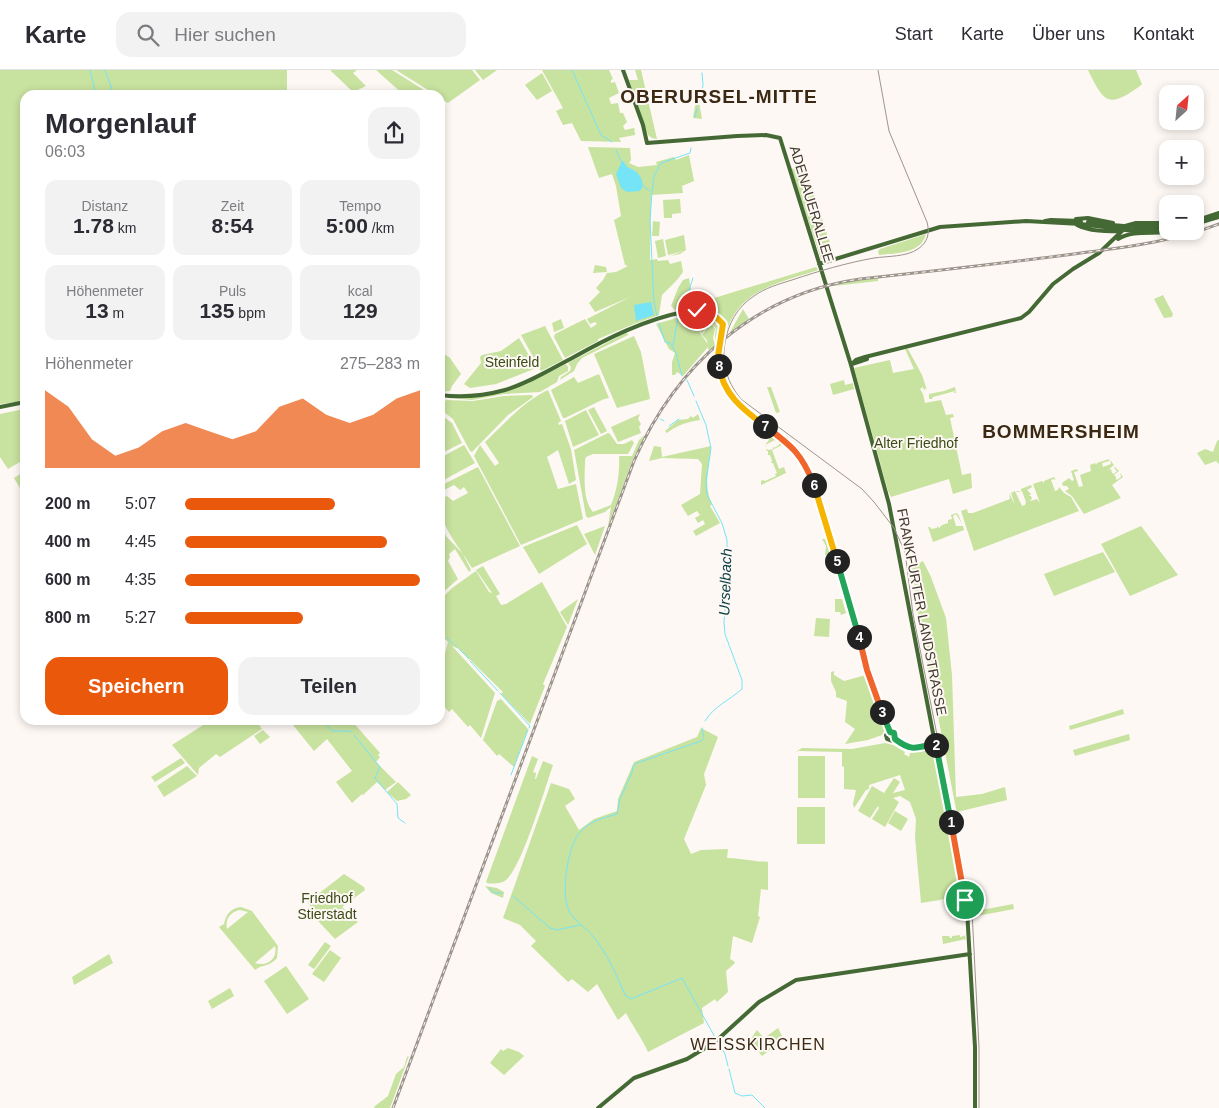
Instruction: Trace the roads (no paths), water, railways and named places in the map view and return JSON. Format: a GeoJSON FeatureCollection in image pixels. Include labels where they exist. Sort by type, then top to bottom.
{"type":"FeatureCollection","features":[{"type":"Feature","properties":{"kind":"main road","name":"ADENAUERALLEE"},"geometry":{"type":"LineString","coordinates":[[623,70],[647,143],[733,136],[780,138],[823,276]]}},
{"type":"Feature","properties":{"kind":"main road"},"geometry":{"type":"LineString","coordinates":[[1204,219],[1219,215]]}},
{"type":"Feature","properties":{"kind":"main road"},"geometry":{"type":"LineString","coordinates":[[819,264],[937,227],[1088,218],[1115,223],[1120,230]]}},
{"type":"Feature","properties":{"kind":"main road"},"geometry":{"type":"LineString","coordinates":[[1064,220],[1111,228],[1128,234],[1159,234]]}},
{"type":"Feature","properties":{"kind":"main road"},"geometry":{"type":"LineString","coordinates":[[1043,222],[1134,229],[1159,227]]}},
{"type":"Feature","properties":{"kind":"main road"},"geometry":{"type":"LineString","coordinates":[[1110,244],[1120,230],[1136,224],[1159,225]]}},
{"type":"Feature","properties":{"kind":"main road"},"geometry":{"type":"LineString","coordinates":[[1111,228],[1114,238]]}},
{"type":"Feature","properties":{"kind":"main road"},"geometry":{"type":"LineString","coordinates":[[1110,244],[1120,230]]}},
{"type":"Feature","properties":{"kind":"main road"},"geometry":{"type":"LineString","coordinates":[[851,365],[856,360],[1016,319],[1027,314],[1047,287],[1056,279],[1090,260],[1110,244],[1128,234]]}},
{"type":"Feature","properties":{"kind":"main road","name":"FRANKFURTER LANDSTRASSE"},"geometry":{"type":"LineString","coordinates":[[823,276],[851,365],[889,504],[967,910],[975,1047],[975,1108]]}},
{"type":"Feature","properties":{"kind":"main road"},"geometry":{"type":"LineString","coordinates":[[445,396],[481,395],[517,386],[618,334],[662,317],[693,310],[701,311],[721,321],[723,326],[718,356],[720,373],[725,386],[741,408],[786,441],[805,463],[821,504],[866,665],[890,732],[894,733],[895,739],[909,749],[936,743]]}},
{"type":"Feature","properties":{"kind":"main road"},"geometry":{"type":"LineString","coordinates":[[0,406],[20,403]]}},
{"type":"Feature","properties":{"kind":"main road"},"geometry":{"type":"LineString","coordinates":[[890,732],[886,735],[887,739],[892,741],[895,739]]}},
{"type":"Feature","properties":{"kind":"main road"},"geometry":{"type":"LineString","coordinates":[[598,1108],[634,1078],[687,1058],[715,1042],[759,1002],[796,980],[970,954]]}},
{"type":"Feature","properties":{"kind":"water"},"geometry":{"type":"Polygon","coordinates":[[[622,161],[640,176],[643,186],[640,191],[627,192],[621,188],[616,174],[622,161]]]}},
{"type":"Feature","properties":{"kind":"water"},"geometry":{"type":"Polygon","coordinates":[[[651,302],[654,315],[636,321],[634,305],[651,302]]]}},
{"type":"Feature","properties":{"kind":"waterway"},"geometry":{"type":"LineString","coordinates":[[90,70],[95,90]]}},
{"type":"Feature","properties":{"kind":"waterway"},"geometry":{"type":"LineString","coordinates":[[105,70],[112,90]]}},
{"type":"Feature","properties":{"kind":"waterway"},"geometry":{"type":"LineString","coordinates":[[572,70],[601,135],[612,142]]}},
{"type":"Feature","properties":{"kind":"waterway","name":"Urselbach"},"geometry":{"type":"LineString","coordinates":[[701,99],[702,73]]}},
{"type":"Feature","properties":{"kind":"waterway","name":"Urselbach"},"geometry":{"type":"LineString","coordinates":[[695,117],[697,108]]}},
{"type":"Feature","properties":{"kind":"waterway","name":"Urselbach"},"geometry":{"type":"LineString","coordinates":[[657,316],[654,302],[650,220],[654,176],[661,163],[690,153],[691,148]]}},
{"type":"Feature","properties":{"kind":"waterway"},"geometry":{"type":"LineString","coordinates":[[616,150],[622,163]]}},
{"type":"Feature","properties":{"kind":"waterway"},"geometry":{"type":"LineString","coordinates":[[643,186],[650,191]]}},
{"type":"Feature","properties":{"kind":"waterway"},"geometry":{"type":"LineString","coordinates":[[681,308],[691,302],[689,290],[693,278]]}},
{"type":"Feature","properties":{"kind":"waterway"},"geometry":{"type":"LineString","coordinates":[[673,346],[678,318]]}},
{"type":"Feature","properties":{"kind":"waterway","name":"Urselbach"},"geometry":{"type":"LineString","coordinates":[[659,323],[665,342],[670,343],[676,353],[682,376]]}},
{"type":"Feature","properties":{"kind":"waterway","name":"Urselbach"},"geometry":{"type":"LineString","coordinates":[[687,380],[694,396]]}},
{"type":"Feature","properties":{"kind":"waterway","name":"Urselbach"},"geometry":{"type":"LineString","coordinates":[[696,401],[706,425],[711,448],[706,482],[707,495],[722,523],[727,540],[725,634],[742,680],[742,689],[717,707],[705,721]]}},
{"type":"Feature","properties":{"kind":"waterway"},"geometry":{"type":"LineString","coordinates":[[660,419],[664,421]]}},
{"type":"Feature","properties":{"kind":"waterway"},"geometry":{"type":"LineString","coordinates":[[669,426],[679,419]]}},
{"type":"Feature","properties":{"kind":"waterway"},"geometry":{"type":"LineString","coordinates":[[447,638],[453,644]]}},
{"type":"Feature","properties":{"kind":"waterway"},"geometry":{"type":"LineString","coordinates":[[459,649],[469,659]]}},
{"type":"Feature","properties":{"kind":"waterway"},"geometry":{"type":"LineString","coordinates":[[470,661],[498,691]]}},
{"type":"Feature","properties":{"kind":"waterway"},"geometry":{"type":"LineString","coordinates":[[500,693],[530,726],[529,728]]}},
{"type":"Feature","properties":{"kind":"waterway"},"geometry":{"type":"LineString","coordinates":[[327,725],[332,731],[350,731],[352,733]]}},
{"type":"Feature","properties":{"kind":"waterway","name":"Urselbach"},"geometry":{"type":"LineString","coordinates":[[702,728],[704,738],[701,741],[633,766],[632,773],[620,799],[617,814],[588,825],[575,839],[568,860],[565,884],[567,906],[570,913],[592,935],[602,949],[625,995],[631,999],[682,978],[716,1039]]}},
{"type":"Feature","properties":{"kind":"waterway"},"geometry":{"type":"LineString","coordinates":[[511,775],[528,730]]}},
{"type":"Feature","properties":{"kind":"waterway"},"geometry":{"type":"LineString","coordinates":[[354,735],[380,767],[375,778],[397,804],[398,818],[405,823]]}},
{"type":"Feature","properties":{"kind":"waterway"},"geometry":{"type":"LineString","coordinates":[[489,888],[495,893],[502,893]]}},
{"type":"Feature","properties":{"kind":"waterway"},"geometry":{"type":"LineString","coordinates":[[513,896],[550,928],[557,930],[580,925]]}},
{"type":"Feature","properties":{"kind":"waterway","name":"Urselbach"},"geometry":{"type":"LineString","coordinates":[[718,1042],[725,1054],[728,1066]]}},
{"type":"Feature","properties":{"kind":"waterway","name":"Urselbach"},"geometry":{"type":"LineString","coordinates":[[729,1069],[735,1093],[742,1096],[752,1095],[765,1108]]}},
{"type":"Feature","properties":{"kind":"tram line"},"geometry":{"type":"LineString","coordinates":[[878,70],[889,131],[927,222],[928,234],[926,240],[913,252],[897,256],[874,258],[812,273],[767,288],[758,293],[748,300],[734,316],[726,336],[724,358],[729,381],[742,400],[862,489],[894,528],[905,552],[913,614],[972,911],[979,1047],[979,1108]]}},
{"type":"Feature","properties":{"kind":"railway"},"geometry":{"type":"LineString","coordinates":[[393,1108],[634,461],[651,426],[672,394],[696,365],[723,340],[753,318],[786,300],[822,287],[860,279],[1133,246],[1186,235],[1219,224]]}},
{"type":"Feature","properties":{"kind":"district","name":"OBERURSEL-MITTE"},"geometry":{"type":"Point","coordinates":[719,96]}},
{"type":"Feature","properties":{"kind":"district","name":"BOMMERSHEIM"},"geometry":{"type":"Point","coordinates":[1061,431]}},
{"type":"Feature","properties":{"kind":"district","name":"WEISSKIRCHEN"},"geometry":{"type":"Point","coordinates":[758,1044]}},
{"type":"Feature","properties":{"kind":"park label","name":"Steinfeld"},"geometry":{"type":"Point","coordinates":[512,362]}},
{"type":"Feature","properties":{"kind":"park label","name":"Alter Friedhof"},"geometry":{"type":"Point","coordinates":[916,443]}},
{"type":"Feature","properties":{"kind":"park label","name":"Friedhof Stierstadt"},"geometry":{"type":"Point","coordinates":[327,906]}}]}
